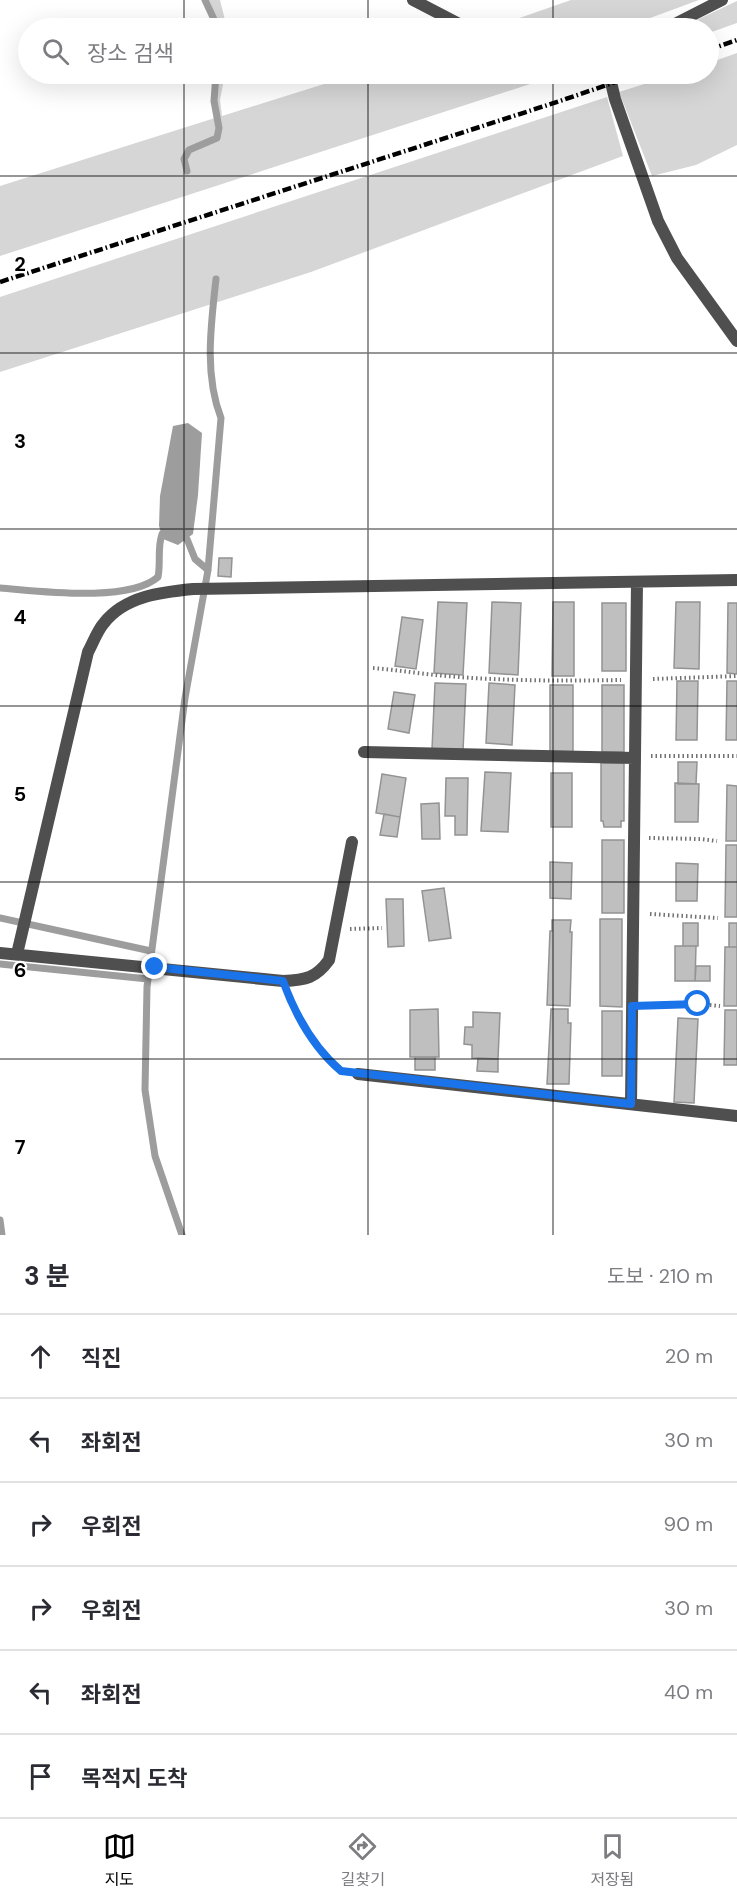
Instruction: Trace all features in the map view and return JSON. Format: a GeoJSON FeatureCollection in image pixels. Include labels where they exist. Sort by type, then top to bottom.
{"type":"FeatureCollection","features":[{"type":"Feature","properties":{"kind":"street"},"geometry":{"type":"LineString","coordinates":[[413,0],[448,18]]}},
{"type":"Feature","properties":{"kind":"street"},"geometry":{"type":"LineString","coordinates":[[687,18],[722,0]]}},
{"type":"Feature","properties":{"kind":"street"},"geometry":{"type":"LineString","coordinates":[[611,84],[658,221],[677,258],[737,341]]}},
{"type":"Feature","properties":{"kind":"street"},"geometry":{"type":"LineString","coordinates":[[17,954],[88,652],[104,623],[121,608],[155,593],[193,589],[737,580]]}},
{"type":"Feature","properties":{"kind":"street"},"geometry":{"type":"LineString","coordinates":[[631,1104],[637,582]]}},
{"type":"Feature","properties":{"kind":"street"},"geometry":{"type":"LineString","coordinates":[[364,752],[635,758]]}},
{"type":"Feature","properties":{"kind":"street"},"geometry":{"type":"LineString","coordinates":[[0,953],[283,981],[299,980],[319,974],[329,960],[352,842]]}},
{"type":"Feature","properties":{"kind":"street"},"geometry":{"type":"LineString","coordinates":[[358,1074],[737,1116]]}},
{"type":"Feature","properties":{"kind":"path"},"geometry":{"type":"LineString","coordinates":[[374,668],[446,676],[562,681],[737,676]]}},
{"type":"Feature","properties":{"kind":"path"},"geometry":{"type":"LineString","coordinates":[[635,758],[737,756]]}},
{"type":"Feature","properties":{"kind":"path"},"geometry":{"type":"LineString","coordinates":[[634,838],[717,841]]}},
{"type":"Feature","properties":{"kind":"path"},"geometry":{"type":"LineString","coordinates":[[633,914],[718,918]]}},
{"type":"Feature","properties":{"kind":"path"},"geometry":{"type":"LineString","coordinates":[[335,932],[361,927],[382,928]]}},
{"type":"Feature","properties":{"kind":"path"},"geometry":{"type":"LineString","coordinates":[[283,981],[291,1003],[326,1058],[341,1071],[358,1074]]}},
{"type":"Feature","properties":{"kind":"path"},"geometry":{"type":"LineString","coordinates":[[632,1006],[698,1004],[720,1006]]}},
{"type":"Feature","properties":{"kind":"shaded area"},"geometry":{"type":"Polygon","coordinates":[[[208,0],[220,0],[224,18],[216,18],[208,0]]]}},
{"type":"Feature","properties":{"kind":"shaded area"},"geometry":{"type":"Polygon","coordinates":[[[571,0],[699,0],[650,18],[519,18],[571,0]]]}},
{"type":"Feature","properties":{"kind":"shaded area"},"geometry":{"type":"Polygon","coordinates":[[[737,1],[737,23],[719,29],[719,18],[701,18],[737,1]]]}},
{"type":"Feature","properties":{"kind":"shaded area"},"geometry":{"type":"Polygon","coordinates":[[[737,53],[737,145],[696,165],[652,176],[619,92],[644,84],[719,84],[719,59],[737,53]]]}},
{"type":"Feature","properties":{"kind":"shaded area"},"geometry":{"type":"Polygon","coordinates":[[[218,84],[223,84],[220,100],[222,116],[324,84],[530,84],[0,256],[0,186],[218,117],[216,101],[218,84]]]}},
{"type":"Feature","properties":{"kind":"shaded area"},"geometry":{"type":"Polygon","coordinates":[[[607,97],[623,156],[311,272],[0,372],[0,297],[607,97]]]}},
{"type":"Feature","properties":{"kind":"shaded area"},"geometry":{"type":"Polygon","coordinates":[[[188,423],[202,433],[198,495],[193,534],[178,545],[163,539],[159,526],[160,496],[173,426],[188,423]]]}},
{"type":"Feature","properties":{"kind":"building"},"geometry":{"type":"Polygon","coordinates":[[[219,558],[232,558],[231,577],[218,576],[219,558]]]}},
{"type":"Feature","properties":{"kind":"building"},"geometry":{"type":"Polygon","coordinates":[[[438,602],[467,603],[463,675],[434,673],[438,602]]]}},
{"type":"Feature","properties":{"kind":"building"},"geometry":{"type":"Polygon","coordinates":[[[492,602],[521,603],[518,675],[489,673],[492,602]]]}},
{"type":"Feature","properties":{"kind":"building"},"geometry":{"type":"Polygon","coordinates":[[[553,602],[574,602],[574,676],[552,676],[553,602]]]}},
{"type":"Feature","properties":{"kind":"building"},"geometry":{"type":"Polygon","coordinates":[[[676,602],[700,602],[699,669],[674,668],[676,602]]]}},
{"type":"Feature","properties":{"kind":"building"},"geometry":{"type":"Polygon","coordinates":[[[602,603],[626,603],[626,671],[602,671],[602,603]]]}},
{"type":"Feature","properties":{"kind":"building"},"geometry":{"type":"Polygon","coordinates":[[[728,603],[737,603],[737,674],[727,673],[728,603]]]}},
{"type":"Feature","properties":{"kind":"building"},"geometry":{"type":"Polygon","coordinates":[[[402,617],[423,620],[416,669],[395,666],[402,617]]]}},
{"type":"Feature","properties":{"kind":"building"},"geometry":{"type":"Polygon","coordinates":[[[677,681],[698,681],[697,740],[676,740],[677,681]]]}},
{"type":"Feature","properties":{"kind":"building"},"geometry":{"type":"Polygon","coordinates":[[[727,681],[737,681],[737,740],[726,740],[727,681]]]}},
{"type":"Feature","properties":{"kind":"building"},"geometry":{"type":"Polygon","coordinates":[[[435,683],[466,684],[463,751],[432,749],[435,683]]]}},
{"type":"Feature","properties":{"kind":"building"},"geometry":{"type":"Polygon","coordinates":[[[489,683],[515,685],[512,745],[486,743],[489,683]]]}},
{"type":"Feature","properties":{"kind":"building"},"geometry":{"type":"Polygon","coordinates":[[[550,685],[573,685],[573,752],[550,752],[550,685]]]}},
{"type":"Feature","properties":{"kind":"building"},"geometry":{"type":"Polygon","coordinates":[[[602,685],[624,685],[624,752],[602,752],[602,685]]]}},
{"type":"Feature","properties":{"kind":"building"},"geometry":{"type":"Polygon","coordinates":[[[394,692],[415,695],[409,733],[388,729],[394,692]]]}},
{"type":"Feature","properties":{"kind":"building"},"geometry":{"type":"Polygon","coordinates":[[[678,762],[697,762],[696,784],[678,784],[678,762]]]}},
{"type":"Feature","properties":{"kind":"building"},"geometry":{"type":"Polygon","coordinates":[[[601,763],[624,763],[624,821],[621,821],[621,827],[604,827],[601,821],[601,763]]]}},
{"type":"Feature","properties":{"kind":"building"},"geometry":{"type":"Polygon","coordinates":[[[485,772],[511,773],[508,832],[481,831],[485,772]]]}},
{"type":"Feature","properties":{"kind":"building"},"geometry":{"type":"Polygon","coordinates":[[[551,773],[572,773],[572,827],[551,827],[551,773]]]}},
{"type":"Feature","properties":{"kind":"building"},"geometry":{"type":"Polygon","coordinates":[[[382,774],[406,778],[400,817],[376,813],[382,774]]]}},
{"type":"Feature","properties":{"kind":"building"},"geometry":{"type":"Polygon","coordinates":[[[446,778],[468,778],[467,835],[455,835],[455,816],[445,816],[446,778]]]}},
{"type":"Feature","properties":{"kind":"building"},"geometry":{"type":"Polygon","coordinates":[[[675,783],[699,784],[698,822],[675,822],[675,783]]]}},
{"type":"Feature","properties":{"kind":"building"},"geometry":{"type":"Polygon","coordinates":[[[727,785],[737,786],[737,841],[726,841],[727,785]]]}},
{"type":"Feature","properties":{"kind":"building"},"geometry":{"type":"Polygon","coordinates":[[[439,803],[440,839],[422,839],[421,804],[439,803]]]}},
{"type":"Feature","properties":{"kind":"building"},"geometry":{"type":"Polygon","coordinates":[[[384,814],[400,817],[397,837],[380,835],[384,814]]]}},
{"type":"Feature","properties":{"kind":"building"},"geometry":{"type":"Polygon","coordinates":[[[602,840],[624,840],[624,913],[602,913],[602,840]]]}},
{"type":"Feature","properties":{"kind":"building"},"geometry":{"type":"Polygon","coordinates":[[[726,845],[737,845],[737,917],[725,917],[726,845]]]}},
{"type":"Feature","properties":{"kind":"building"},"geometry":{"type":"Polygon","coordinates":[[[550,862],[572,863],[571,899],[550,898],[550,862]]]}},
{"type":"Feature","properties":{"kind":"building"},"geometry":{"type":"Polygon","coordinates":[[[676,863],[698,864],[697,901],[676,901],[676,863]]]}},
{"type":"Feature","properties":{"kind":"building"},"geometry":{"type":"Polygon","coordinates":[[[444,888],[451,938],[429,941],[422,891],[444,888]]]}},
{"type":"Feature","properties":{"kind":"building"},"geometry":{"type":"Polygon","coordinates":[[[386,899],[403,899],[404,946],[388,947],[386,899]]]}},
{"type":"Feature","properties":{"kind":"building"},"geometry":{"type":"Polygon","coordinates":[[[600,919],[622,919],[622,1007],[600,1006],[600,919]]]}},
{"type":"Feature","properties":{"kind":"building"},"geometry":{"type":"Polygon","coordinates":[[[552,920],[571,920],[570,1006],[547,1005],[552,920]]]}},
{"type":"Feature","properties":{"kind":"building"},"geometry":{"type":"Polygon","coordinates":[[[683,923],[698,923],[698,946],[683,946],[683,923]]]}},
{"type":"Feature","properties":{"kind":"building"},"geometry":{"type":"Polygon","coordinates":[[[729,923],[737,923],[737,947],[729,947],[729,923]]]}},
{"type":"Feature","properties":{"kind":"building"},"geometry":{"type":"Polygon","coordinates":[[[675,946],[696,946],[695,981],[675,981],[675,946]]]}},
{"type":"Feature","properties":{"kind":"building"},"geometry":{"type":"Polygon","coordinates":[[[725,947],[737,947],[737,1006],[724,1006],[725,947]]]}},
{"type":"Feature","properties":{"kind":"building"},"geometry":{"type":"Polygon","coordinates":[[[696,966],[710,966],[710,981],[695,981],[696,966]]]}},
{"type":"Feature","properties":{"kind":"building"},"geometry":{"type":"Polygon","coordinates":[[[438,1009],[439,1057],[410,1057],[410,1010],[438,1009]]]}},
{"type":"Feature","properties":{"kind":"building"},"geometry":{"type":"Polygon","coordinates":[[[551,1009],[568,1009],[568,1023],[571,1023],[569,1084],[547,1084],[551,1009]]]}},
{"type":"Feature","properties":{"kind":"building"},"geometry":{"type":"Polygon","coordinates":[[[725,1010],[737,1010],[737,1065],[724,1065],[725,1010]]]}},
{"type":"Feature","properties":{"kind":"building"},"geometry":{"type":"Polygon","coordinates":[[[602,1011],[622,1011],[622,1076],[602,1076],[602,1011]]]}},
{"type":"Feature","properties":{"kind":"building"},"geometry":{"type":"Polygon","coordinates":[[[473,1012],[500,1013],[498,1059],[472,1058],[472,1045],[464,1044],[465,1027],[473,1027],[473,1012]]]}},
{"type":"Feature","properties":{"kind":"building"},"geometry":{"type":"Polygon","coordinates":[[[678,1018],[698,1019],[694,1103],[674,1102],[678,1018]]]}},
{"type":"Feature","properties":{"kind":"building"},"geometry":{"type":"Polygon","coordinates":[[[415,1057],[435,1057],[435,1070],[415,1070],[415,1057]]]}},
{"type":"Feature","properties":{"kind":"building"},"geometry":{"type":"Polygon","coordinates":[[[478,1058],[498,1059],[498,1072],[477,1071],[478,1058]]]}},
{"type":"Feature","properties":{"kind":"waterway"},"geometry":{"type":"LineString","coordinates":[[205,0],[213,18]]}},
{"type":"Feature","properties":{"kind":"waterway"},"geometry":{"type":"LineString","coordinates":[[187,171],[184,159],[189,150],[217,138],[219,128],[214,101],[215,84]]}},
{"type":"Feature","properties":{"kind":"waterway"},"geometry":{"type":"LineString","coordinates":[[182,1235],[155,1156],[145,1090],[147,987],[185,698],[208,570],[221,418],[212,384],[210,349],[216,279]]}},
{"type":"Feature","properties":{"kind":"waterway"},"geometry":{"type":"LineString","coordinates":[[0,588],[60,593],[105,593],[144,585],[158,577],[162,534]]}},
{"type":"Feature","properties":{"kind":"waterway"},"geometry":{"type":"LineString","coordinates":[[187,539],[195,559],[208,570]]}},
{"type":"Feature","properties":{"kind":"waterway"},"geometry":{"type":"LineString","coordinates":[[0,918],[151,951]]}},
{"type":"Feature","properties":{"kind":"waterway"},"geometry":{"type":"LineString","coordinates":[[0,964],[148,979]]}},
{"type":"Feature","properties":{"kind":"waterway"},"geometry":{"type":"LineString","coordinates":[[0,1220],[2,1235]]}},
{"type":"Feature","properties":{"kind":"railway"},"geometry":{"type":"LineString","coordinates":[[719,46],[737,40]]}},
{"type":"Feature","properties":{"kind":"railway"},"geometry":{"type":"LineString","coordinates":[[0,282],[610,84]]}},
{"type":"Feature","properties":{"kind":"route"},"geometry":{"type":"LineString","coordinates":[[155,967],[283,981],[291,1003],[326,1058],[341,1071],[631,1104],[632,1006],[698,1004]]}}]}
